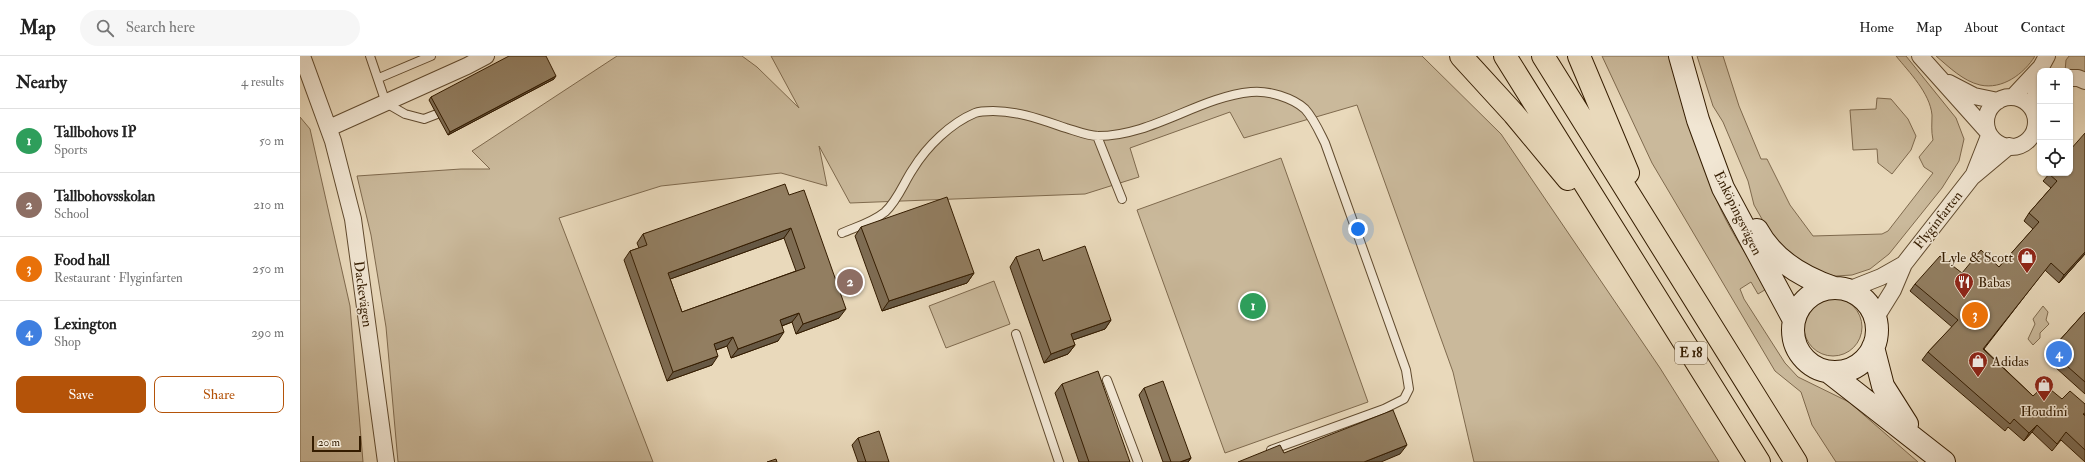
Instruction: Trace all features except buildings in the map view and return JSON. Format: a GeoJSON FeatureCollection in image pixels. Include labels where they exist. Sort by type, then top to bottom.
{"type":"FeatureCollection","features":[{"type":"Feature","properties":{"kind":"highway"},"geometry":{"type":"LineString","coordinates":[[1461,56],[1514,114],[1622,245]]}},
{"type":"Feature","properties":{"kind":"highway","name":"E 18"},"geometry":{"type":"LineString","coordinates":[[1505,56],[1759,462]]}},
{"type":"Feature","properties":{"kind":"highway","name":"E 18"},"geometry":{"type":"LineString","coordinates":[[1544,56],[1654,236],[1796,462]]}},
{"type":"Feature","properties":{"kind":"highway"},"geometry":{"type":"LineString","coordinates":[[1579,56],[1654,236]]}},
{"type":"Feature","properties":{"kind":"street","name":"Dackevägen"},"geometry":{"type":"LineString","coordinates":[[302,56],[328,128],[353,219],[386,462]]}},
{"type":"Feature","properties":{"kind":"street"},"geometry":{"type":"LineString","coordinates":[[328,128],[386,103],[486,56]]}},
{"type":"Feature","properties":{"kind":"street","name":"Enköpingsvägen"},"geometry":{"type":"LineString","coordinates":[[1680,56],[1698,120],[1723,188],[1794,320]]}},
{"type":"Feature","properties":{"kind":"street","name":"Enköpingsvägen"},"geometry":{"type":"LineString","coordinates":[[1690,56],[1708,116],[1732,182],[1763,241],[1795,271],[1810,280],[1841,289]]}},
{"type":"Feature","properties":{"kind":"street"},"geometry":{"type":"LineString","coordinates":[[1920,56],[1996,143],[2017,146],[2025,143],[2032,137],[2036,123],[2033,110],[2037,90]]}},
{"type":"Feature","properties":{"kind":"street"},"geometry":{"type":"LineString","coordinates":[[1988,134],[1985,122],[1988,111],[2005,99],[2044,61]]}},
{"type":"Feature","properties":{"kind":"street"},"geometry":{"type":"LineString","coordinates":[[2073,78],[2078,78],[2085,81]]}},
{"type":"Feature","properties":{"kind":"street"},"geometry":{"type":"LineString","coordinates":[[1941,79],[1974,96],[2025,101],[2033,110]]}},
{"type":"Feature","properties":{"kind":"street","name":"Flyginfarten"},"geometry":{"type":"LineString","coordinates":[[1972,177],[1988,134]]}},
{"type":"Feature","properties":{"kind":"street","name":"Flyginfarten"},"geometry":{"type":"LineString","coordinates":[[1876,319],[1904,264],[1972,177],[2009,146]]}},
{"type":"Feature","properties":{"kind":"street","name":"Flyginfarten"},"geometry":{"type":"LineString","coordinates":[[1841,289],[1881,277],[1904,264]]}},
{"type":"Feature","properties":{"kind":"street"},"geometry":{"type":"LineString","coordinates":[[1829,372],[1844,371],[1859,365],[1873,348],[1877,334],[1876,319],[1866,301],[1841,289],[1812,295],[1800,306],[1794,320],[1793,338],[1800,354],[1813,366],[1829,372],[1923,444],[1944,462]]}},
{"type":"Feature","properties":{"kind":"street"},"geometry":{"type":"LineString","coordinates":[[1873,348],[1883,386],[1894,406],[1923,444]]}},
{"type":"Feature","properties":{"kind":"lane"},"geometry":{"type":"LineString","coordinates":[[370,56],[386,103],[404,114],[417,117],[424,118],[437,114]]}},
{"type":"Feature","properties":{"kind":"lane"},"geometry":{"type":"LineString","coordinates":[[378,78],[431,56]]}},
{"type":"Feature","properties":{"kind":"lane"},"geometry":{"type":"LineString","coordinates":[[842,233],[863,225],[885,212],[898,195],[913,168],[932,146],[960,120],[977,112],[1011,111],[1097,136],[1119,134],[1148,126],[1231,96],[1253,91],[1273,94],[1291,100],[1304,108],[1317,126],[1406,370],[1409,389],[1404,399],[1384,409],[1260,454]]}},
{"type":"Feature","properties":{"kind":"lane"},"geometry":{"type":"LineString","coordinates":[[1097,136],[1122,199]]}},
{"type":"Feature","properties":{"kind":"lane"},"geometry":{"type":"LineString","coordinates":[[1016,334],[1059,462]]}},
{"type":"Feature","properties":{"kind":"lane"},"geometry":{"type":"LineString","coordinates":[[1107,380],[1138,462]]}},
{"type":"Feature","properties":{"kind":"shaded area"},"geometry":{"type":"Polygon","coordinates":[[[617,56],[742,56],[757,67],[799,108],[771,56],[1422,56],[1501,134],[1660,368],[1719,462],[1474,462],[1453,372],[1357,105],[1244,138],[1230,112],[1130,148],[1139,177],[1085,194],[850,203],[819,146],[827,186],[781,173],[661,186],[559,218],[653,462],[398,462],[386,327],[371,235],[357,176],[461,169],[490,169],[472,151],[617,56]]]}},
{"type":"Feature","properties":{"kind":"shaded area"},"geometry":{"type":"Polygon","coordinates":[[[1602,56],[1671,56],[1693,134],[1713,191],[1731,230],[1768,288],[1758,294],[1751,282],[1740,289],[1744,299],[1785,363],[1798,377],[1849,402],[1918,462],[1836,462],[1812,425],[1801,392],[1775,371],[1652,163],[1602,56]]]}},
{"type":"Feature","properties":{"kind":"shaded area"},"geometry":{"type":"Polygon","coordinates":[[[1697,56],[1723,56],[1739,106],[1761,159],[1767,159],[1790,205],[1813,236],[1882,234],[1888,231],[1933,173],[1924,167],[1919,157],[1933,140],[1932,115],[1930,107],[1918,83],[1896,56],[1906,56],[1956,118],[1964,139],[1959,161],[1942,188],[1889,254],[1870,269],[1852,275],[1836,276],[1816,272],[1779,249],[1754,205],[1748,181],[1723,122],[1713,106],[1697,56]]]}},
{"type":"Feature","properties":{"kind":"shaded area"},"geometry":{"type":"Polygon","coordinates":[[[1936,56],[2035,56],[2025,69],[2012,79],[2004,83],[1988,86],[1980,85],[1968,80],[1956,73],[1936,56]]]}},
{"type":"Feature","properties":{"kind":"shaded area"},"geometry":{"type":"Polygon","coordinates":[[[2069,56],[2085,56],[2085,75],[2073,73],[2073,68],[2065,68],[2066,60],[2069,56]]]}},
{"type":"Feature","properties":{"kind":"shaded area"},"geometry":{"type":"Polygon","coordinates":[[[1877,98],[1891,99],[1908,119],[1916,136],[1911,150],[1892,174],[1878,163],[1877,149],[1853,150],[1850,110],[1876,109],[1877,98]]]}},
{"type":"Feature","properties":{"kind":"shaded area"},"geometry":{"type":"Polygon","coordinates":[[[300,117],[310,129],[350,306],[363,462],[300,462],[300,117]]]}},
{"type":"Feature","properties":{"kind":"shaded area"},"geometry":{"type":"Polygon","coordinates":[[[1281,158],[1368,402],[1225,453],[1137,210],[1281,158]]]}},
{"type":"Feature","properties":{"kind":"shaded area"},"geometry":{"type":"Polygon","coordinates":[[[994,281],[1010,324],[946,348],[929,306],[994,281]]]}},
{"type":"Feature","properties":{"kind":"shaded area"},"geometry":{"type":"Polygon","coordinates":[[[1833,298],[1844,300],[1857,311],[1860,316],[1862,327],[1860,338],[1849,351],[1844,354],[1833,356],[1822,354],[1809,343],[1806,338],[1804,327],[1806,316],[1817,303],[1822,300],[1833,298]]]}},
{"type":"Feature","properties":{"kind":"shaded area"},"geometry":{"type":"Polygon","coordinates":[[[2043,306],[2048,312],[2046,320],[2049,324],[2040,333],[2040,338],[2033,345],[2028,339],[2035,324],[2033,319],[2043,306]]]}},
{"type":"Feature","properties":{"kind":"place","name":"Lyle & Scott"},"geometry":{"type":"Point","coordinates":[2027,274]}},
{"type":"Feature","properties":{"kind":"place","name":"Tallbohovsskolan"},"geometry":{"type":"Point","coordinates":[850,282]}},
{"type":"Feature","properties":{"kind":"place","name":"Babas"},"geometry":{"type":"Point","coordinates":[1964,299]}},
{"type":"Feature","properties":{"kind":"place","name":"Tallbohovs IP"},"geometry":{"type":"Point","coordinates":[1253,306]}},
{"type":"Feature","properties":{"kind":"place","name":"Food hall"},"geometry":{"type":"Point","coordinates":[1975,315]}},
{"type":"Feature","properties":{"kind":"place","name":"Lexington"},"geometry":{"type":"Point","coordinates":[2059,354]}},
{"type":"Feature","properties":{"kind":"place","name":"Adidas"},"geometry":{"type":"Point","coordinates":[1978,378]}},
{"type":"Feature","properties":{"kind":"place","name":"Houdini"},"geometry":{"type":"Point","coordinates":[2044,402]}}]}
